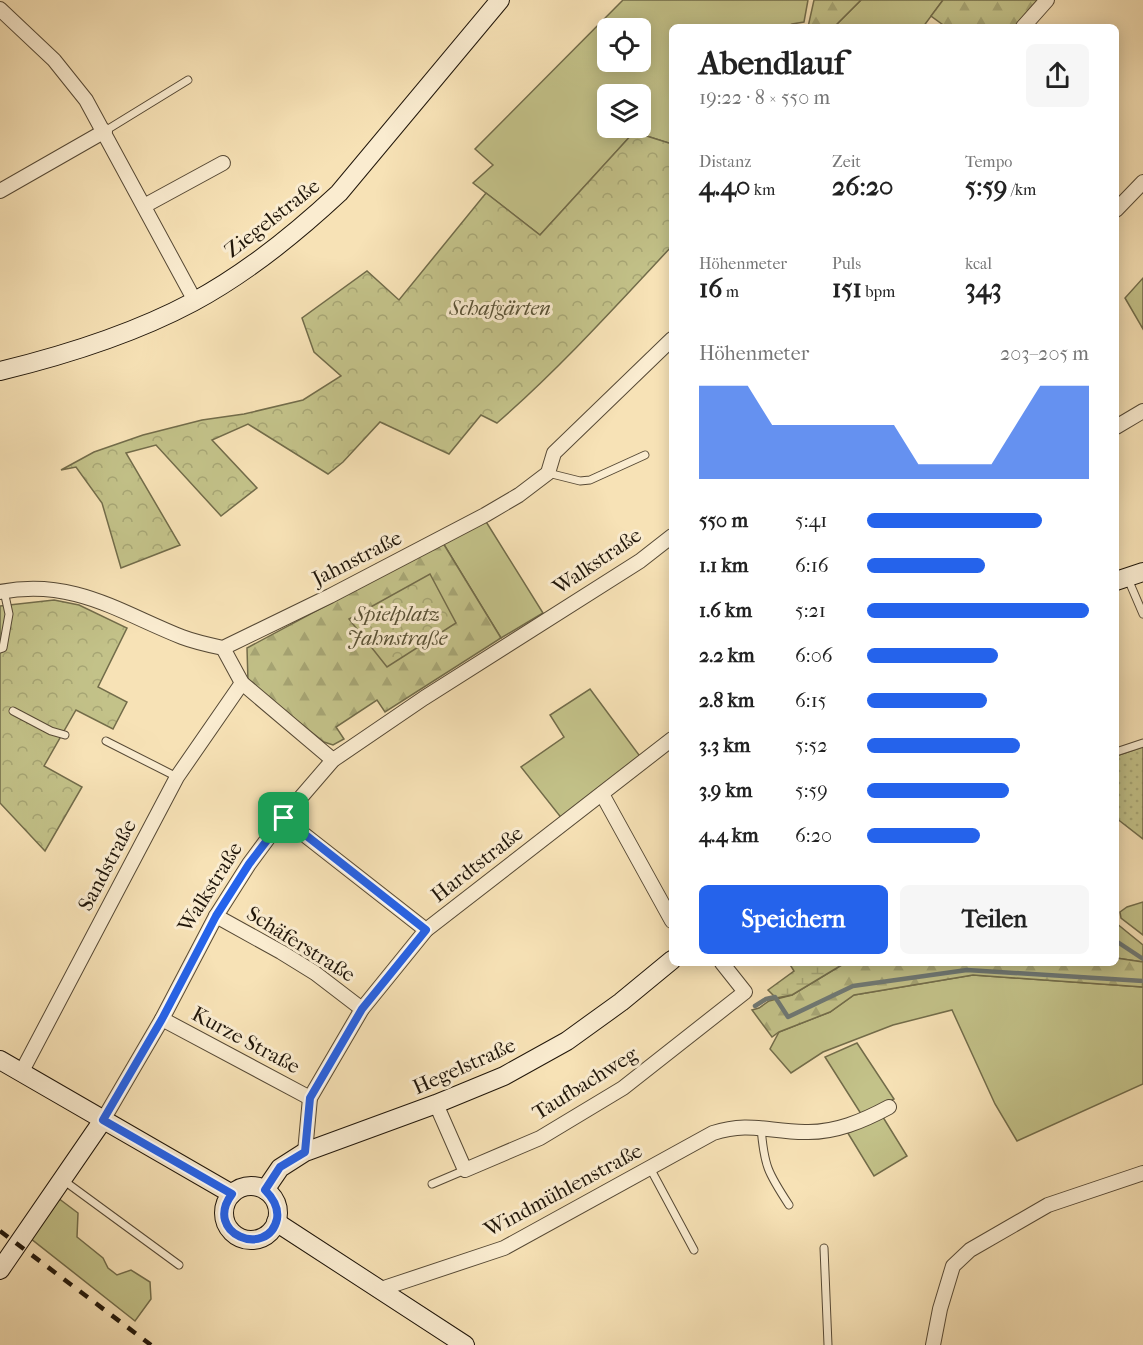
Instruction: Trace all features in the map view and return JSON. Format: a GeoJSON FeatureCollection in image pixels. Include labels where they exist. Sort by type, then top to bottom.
{"type":"FeatureCollection","features":[{"type":"Feature","properties":{"kind":"street","name":"Ziegelstraße"},"geometry":{"type":"LineString","coordinates":[[0,371],[114,337],[195,301],[248,267],[310,220],[339,193],[500,0]]}},
{"type":"Feature","properties":{"kind":"street"},"geometry":{"type":"LineString","coordinates":[[1026,24],[1047,0]]}},
{"type":"Feature","properties":{"kind":"street"},"geometry":{"type":"LineString","coordinates":[[0,9],[54,60],[86,100],[105,131],[195,301]]}},
{"type":"Feature","properties":{"kind":"street"},"geometry":{"type":"LineString","coordinates":[[0,191],[105,131]]}},
{"type":"Feature","properties":{"kind":"street"},"geometry":{"type":"LineString","coordinates":[[144,206],[223,163]]}},
{"type":"Feature","properties":{"kind":"street"},"geometry":{"type":"LineString","coordinates":[[1119,207],[1143,182]]}},
{"type":"Feature","properties":{"kind":"street","name":"Jahnstraße"},"geometry":{"type":"LineString","coordinates":[[223,648],[485,515],[519,495],[548,473],[554,453],[669,342]]}},
{"type":"Feature","properties":{"kind":"street"},"geometry":{"type":"LineString","coordinates":[[1119,425],[1143,411]]}},
{"type":"Feature","properties":{"kind":"street","name":"Walkstraße"},"geometry":{"type":"LineString","coordinates":[[0,1270],[103,1120],[162,1019],[216,916],[249,864],[333,759],[424,698],[640,561],[669,538]]}},
{"type":"Feature","properties":{"kind":"street"},"geometry":{"type":"LineString","coordinates":[[2,591],[22,588],[83,595],[119,608],[183,638],[223,648],[242,683],[333,759]]}},
{"type":"Feature","properties":{"kind":"street","name":"Sandstraße"},"geometry":{"type":"LineString","coordinates":[[21,1073],[177,777],[242,683]]}},
{"type":"Feature","properties":{"kind":"street","name":"Hardtstraße"},"geometry":{"type":"LineString","coordinates":[[305,1152],[310,1098],[362,1009],[426,930],[669,741]]}},
{"type":"Feature","properties":{"kind":"street"},"geometry":{"type":"LineString","coordinates":[[602,794],[669,916]]}},
{"type":"Feature","properties":{"kind":"street"},"geometry":{"type":"LineString","coordinates":[[284,818],[426,930]]}},
{"type":"Feature","properties":{"kind":"street","name":"Schäferstraße"},"geometry":{"type":"LineString","coordinates":[[216,916],[289,957],[362,1009]]}},
{"type":"Feature","properties":{"kind":"street","name":"Hegelstraße"},"geometry":{"type":"LineString","coordinates":[[265,1190],[280,1167],[305,1152],[436,1104],[504,1076],[567,1041],[621,1002],[669,962]]}},
{"type":"Feature","properties":{"kind":"street","name":"Taufbachweg"},"geometry":{"type":"LineString","coordinates":[[465,1170],[540,1138],[623,1088],[661,1060],[745,992],[724,966]]}},
{"type":"Feature","properties":{"kind":"street","name":"Kurze Straße"},"geometry":{"type":"LineString","coordinates":[[162,1019],[310,1098]]}},
{"type":"Feature","properties":{"kind":"street"},"geometry":{"type":"LineString","coordinates":[[1,1064],[21,1073],[232,1194]]}},
{"type":"Feature","properties":{"kind":"street"},"geometry":{"type":"LineString","coordinates":[[436,1104],[465,1170]]}},
{"type":"Feature","properties":{"kind":"street","name":"Windmühlenstraße"},"geometry":{"type":"LineString","coordinates":[[381,1289],[504,1248],[713,1133],[730,1127],[761,1127],[807,1132],[828,1131],[854,1123],[889,1107]]}},
{"type":"Feature","properties":{"kind":"street"},"geometry":{"type":"LineString","coordinates":[[933,1345],[940,1309],[953,1266],[970,1250],[1048,1205],[1143,1173]]}},
{"type":"Feature","properties":{"kind":"street"},"geometry":{"type":"LineString","coordinates":[[248,1186],[265,1190],[276,1204],[276,1222],[272,1229],[260,1238],[244,1239],[236,1236],[230,1231],[224,1216],[227,1201],[232,1194],[248,1186]]}},
{"type":"Feature","properties":{"kind":"street"},"geometry":{"type":"LineString","coordinates":[[276,1222],[465,1345]]}},
{"type":"Feature","properties":{"kind":"lane"},"geometry":{"type":"LineString","coordinates":[[105,131],[188,80]]}},
{"type":"Feature","properties":{"kind":"lane"},"geometry":{"type":"LineString","coordinates":[[548,473],[580,481],[590,480],[645,455]]}},
{"type":"Feature","properties":{"kind":"lane"},"geometry":{"type":"LineString","coordinates":[[1129,576],[1143,614]]}},
{"type":"Feature","properties":{"kind":"lane"},"geometry":{"type":"LineString","coordinates":[[0,649],[3,648],[9,614],[2,591]]}},
{"type":"Feature","properties":{"kind":"lane"},"geometry":{"type":"LineString","coordinates":[[13,711],[51,731],[65,735]]}},
{"type":"Feature","properties":{"kind":"lane"},"geometry":{"type":"LineString","coordinates":[[106,741],[177,777]]}},
{"type":"Feature","properties":{"kind":"lane"},"geometry":{"type":"LineString","coordinates":[[1119,751],[1143,743]]}},
{"type":"Feature","properties":{"kind":"lane"},"geometry":{"type":"LineString","coordinates":[[761,1127],[763,1154],[769,1174],[789,1205]]}},
{"type":"Feature","properties":{"kind":"lane"},"geometry":{"type":"LineString","coordinates":[[650,1167],[694,1250]]}},
{"type":"Feature","properties":{"kind":"lane"},"geometry":{"type":"LineString","coordinates":[[432,1184],[465,1170]]}},
{"type":"Feature","properties":{"kind":"lane"},"geometry":{"type":"LineString","coordinates":[[61,1179],[179,1265]]}},
{"type":"Feature","properties":{"kind":"lane"},"geometry":{"type":"LineString","coordinates":[[824,1248],[828,1345]]}},
{"type":"Feature","properties":{"kind":"green space"},"geometry":{"type":"Polygon","coordinates":[[[623,0],[808,0],[804,22],[792,24],[669,24],[669,143],[651,137],[651,84],[597,84],[597,138],[629,138],[540,235],[473,183],[493,165],[475,149],[597,26],[597,72],[651,72],[651,18],[605,18],[623,0]]]}},
{"type":"Feature","properties":{"kind":"green space"},"geometry":{"type":"Polygon","coordinates":[[[814,0],[861,0],[837,24],[809,24],[814,0]]]}},
{"type":"Feature","properties":{"kind":"green space"},"geometry":{"type":"Polygon","coordinates":[[[861,0],[943,0],[925,24],[837,24],[861,0]]]}},
{"type":"Feature","properties":{"kind":"green space"},"geometry":{"type":"Polygon","coordinates":[[[943,0],[1047,0],[1026,24],[942,24],[931,16],[943,0]]]}},
{"type":"Feature","properties":{"kind":"green space","name":"Schafgärten"},"geometry":{"type":"Polygon","coordinates":[[[651,137],[669,143],[669,249],[565,359],[520,402],[497,423],[481,415],[449,454],[380,422],[343,462],[328,474],[248,424],[212,440],[257,488],[221,516],[156,445],[126,453],[180,545],[121,568],[102,503],[76,467],[61,470],[94,452],[143,435],[202,420],[244,414],[303,400],[341,376],[314,352],[302,318],[367,271],[399,300],[486,193],[540,235],[629,138],[651,137]]]}},
{"type":"Feature","properties":{"kind":"green space"},"geometry":{"type":"Polygon","coordinates":[[[1143,278],[1143,329],[1125,298],[1143,278]]]}},
{"type":"Feature","properties":{"kind":"green space"},"geometry":{"type":"Polygon","coordinates":[[[485,520],[543,613],[501,638],[443,543],[485,520]]]}},
{"type":"Feature","properties":{"kind":"green space"},"geometry":{"type":"Polygon","coordinates":[[[443,543],[501,638],[385,712],[377,700],[336,727],[344,739],[333,745],[324,742],[248,682],[247,648],[443,543]]]}},
{"type":"Feature","properties":{"kind":"green space","name":"Spielplatz Jahnstraße"},"geometry":{"type":"Polygon","coordinates":[[[430,574],[456,623],[387,667],[349,619],[430,574]]]}},
{"type":"Feature","properties":{"kind":"green space"},"geometry":{"type":"Polygon","coordinates":[[[54,600],[79,605],[127,628],[98,687],[127,702],[113,729],[76,710],[44,766],[82,787],[45,851],[0,803],[0,606],[54,600]]]}},
{"type":"Feature","properties":{"kind":"green space"},"geometry":{"type":"Polygon","coordinates":[[[590,689],[642,759],[563,820],[521,767],[564,737],[550,715],[590,689]]]}},
{"type":"Feature","properties":{"kind":"green space"},"geometry":{"type":"Polygon","coordinates":[[[1143,747],[1143,839],[1119,820],[1119,755],[1143,747]]]}},
{"type":"Feature","properties":{"kind":"green space"},"geometry":{"type":"Polygon","coordinates":[[[1143,902],[1143,935],[1121,918],[1120,912],[1143,902]]]}},
{"type":"Feature","properties":{"kind":"green space"},"geometry":{"type":"Polygon","coordinates":[[[1119,925],[1143,945],[1143,962],[1119,958],[1119,925]]]}},
{"type":"Feature","properties":{"kind":"green space"},"geometry":{"type":"Polygon","coordinates":[[[1119,958],[1143,962],[1143,987],[973,975],[854,995],[830,1012],[779,1032],[772,1037],[752,1010],[769,1001],[792,995],[840,966],[1119,966],[1119,958]]]}},
{"type":"Feature","properties":{"kind":"green space"},"geometry":{"type":"Polygon","coordinates":[[[791,966],[840,966],[792,995],[776,998],[768,990],[794,971],[791,966]]]}},
{"type":"Feature","properties":{"kind":"green space"},"geometry":{"type":"Polygon","coordinates":[[[973,975],[1143,987],[1143,1084],[1017,1141],[995,1104],[952,1010],[893,1025],[823,1052],[791,1073],[770,1049],[779,1032],[830,1012],[854,995],[973,975]]]}},
{"type":"Feature","properties":{"kind":"green space"},"geometry":{"type":"Polygon","coordinates":[[[857,1043],[894,1099],[863,1117],[825,1057],[857,1043]]]}},
{"type":"Feature","properties":{"kind":"green space"},"geometry":{"type":"Polygon","coordinates":[[[881,1114],[907,1156],[874,1176],[846,1130],[881,1114]]]}},
{"type":"Feature","properties":{"kind":"green space"},"geometry":{"type":"Polygon","coordinates":[[[58,1198],[78,1213],[77,1237],[103,1258],[108,1268],[117,1275],[131,1270],[150,1282],[151,1299],[135,1321],[30,1238],[58,1198]]]}},
{"type":"Feature","properties":{"kind":"waterway"},"geometry":{"type":"LineString","coordinates":[[1119,943],[1143,959]]}},
{"type":"Feature","properties":{"kind":"waterway"},"geometry":{"type":"LineString","coordinates":[[755,1006],[766,999],[775,997],[788,1017],[853,986],[967,970],[1143,981]]}},
{"type":"Feature","properties":{"kind":"railway"},"geometry":{"type":"LineString","coordinates":[[0,1231],[151,1345]]}},
{"type":"Feature","properties":{"kind":"route"},"geometry":{"type":"LineString","coordinates":[[284,818],[426,930],[362,1009],[310,1098],[305,1152],[280,1167],[265,1190],[276,1204],[278,1213],[276,1222],[267,1234],[252,1240],[236,1236],[226,1224],[224,1208],[232,1194],[103,1120],[162,1019],[216,916],[249,864],[284,818]]}}]}
